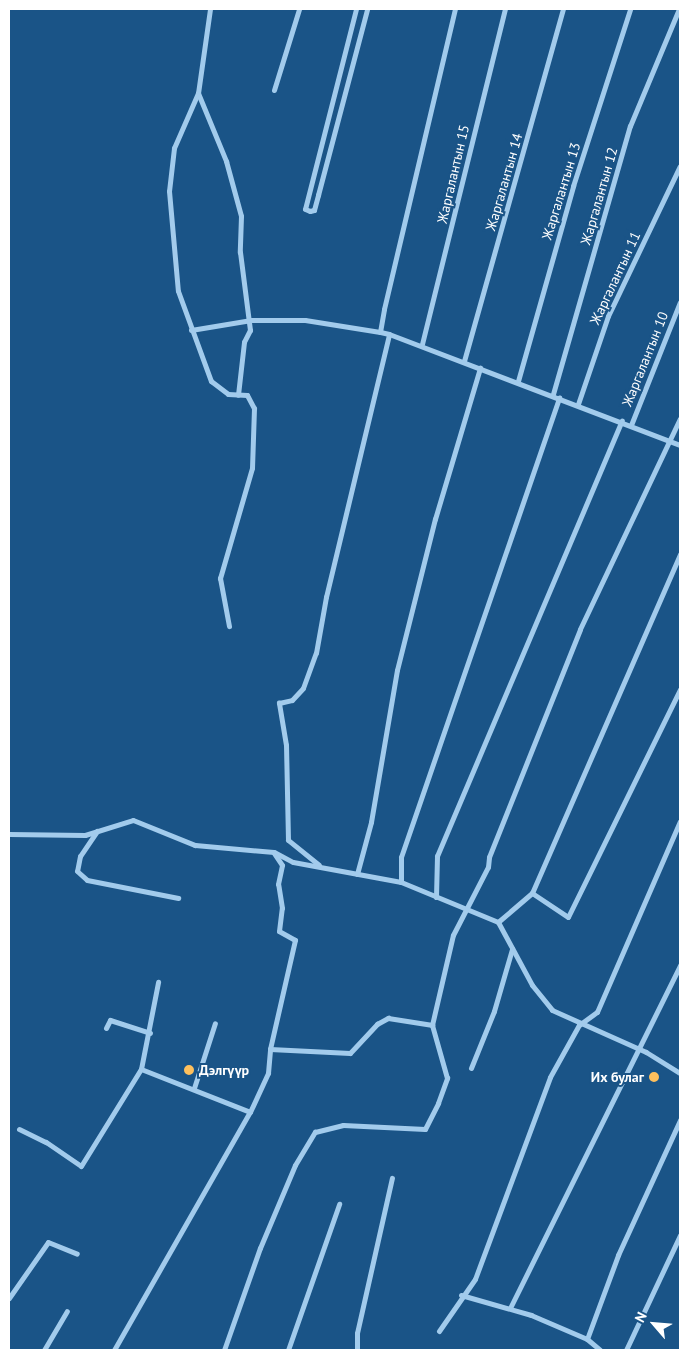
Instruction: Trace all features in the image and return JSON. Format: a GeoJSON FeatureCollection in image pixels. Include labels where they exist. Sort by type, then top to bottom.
{"type":"FeatureCollection","features":[{"type":"Feature","properties":{"kind":"street"},"geometry":{"type":"LineString","coordinates":[[210,9],[198,93],[174,148],[169,191],[178,291],[191,330],[212,381],[228,394],[248,395],[254,408],[252,468],[220,578],[229,626]]}},
{"type":"Feature","properties":{"kind":"street"},"geometry":{"type":"LineString","coordinates":[[274,90],[300,9]]}},
{"type":"Feature","properties":{"kind":"street"},"geometry":{"type":"LineString","coordinates":[[356,9],[305,208],[310,212],[314,210],[367,9]]}},
{"type":"Feature","properties":{"kind":"street"},"geometry":{"type":"LineString","coordinates":[[380,332],[455,9]]}},
{"type":"Feature","properties":{"kind":"street","name":"Жаргалантын 15"},"geometry":{"type":"LineString","coordinates":[[422,344],[505,9]]}},
{"type":"Feature","properties":{"kind":"street","name":"Жаргалантын 14"},"geometry":{"type":"LineString","coordinates":[[464,361],[563,9]]}},
{"type":"Feature","properties":{"kind":"street","name":"Жаргалантын 13"},"geometry":{"type":"LineString","coordinates":[[518,381],[573,186],[630,9]]}},
{"type":"Feature","properties":{"kind":"street","name":"Жаргалантын 12"},"geometry":{"type":"LineString","coordinates":[[401,882],[401,857],[556,395],[630,126],[679,9]]}},
{"type":"Feature","properties":{"kind":"street"},"geometry":{"type":"LineString","coordinates":[[198,93],[226,161],[241,216],[240,252],[250,330],[244,342],[238,395]]}},
{"type":"Feature","properties":{"kind":"street","name":"Жаргалантын 11"},"geometry":{"type":"LineString","coordinates":[[578,404],[608,316],[680,166]]}},
{"type":"Feature","properties":{"kind":"street","name":"Жаргалантын 10"},"geometry":{"type":"LineString","coordinates":[[631,425],[680,302]]}},
{"type":"Feature","properties":{"kind":"street"},"geometry":{"type":"LineString","coordinates":[[191,330],[248,320],[305,320],[389,334],[422,344],[480,368],[556,395],[680,445]]}},
{"type":"Feature","properties":{"kind":"street"},"geometry":{"type":"LineString","coordinates":[[319,865],[288,840],[286,753],[279,703],[292,700],[303,688],[316,653],[389,334]]}},
{"type":"Feature","properties":{"kind":"street"},"geometry":{"type":"LineString","coordinates":[[357,874],[369,831],[397,670],[436,519],[480,368]]}},
{"type":"Feature","properties":{"kind":"street"},"geometry":{"type":"LineString","coordinates":[[224,1350],[260,1248],[295,1164],[315,1132],[343,1125],[425,1129],[447,1078],[432,1025],[453,935],[465,908],[488,867],[489,857],[580,629],[640,499],[671,441],[680,418]]}},
{"type":"Feature","properties":{"kind":"street"},"geometry":{"type":"LineString","coordinates":[[436,897],[437,856],[622,421]]}},
{"type":"Feature","properties":{"kind":"street"},"geometry":{"type":"LineString","coordinates":[[498,922],[532,893],[680,554]]}},
{"type":"Feature","properties":{"kind":"street"},"geometry":{"type":"LineString","coordinates":[[532,893],[568,917],[680,689]]}},
{"type":"Feature","properties":{"kind":"street"},"geometry":{"type":"LineString","coordinates":[[9,834],[85,834],[132,820],[195,845],[274,852],[294,862],[319,865],[401,882],[498,922],[532,985],[552,1010],[579,1025],[638,1049],[680,1073]]}},
{"type":"Feature","properties":{"kind":"street"},"geometry":{"type":"LineString","coordinates":[[439,1331],[461,1295],[474,1279],[550,1077],[579,1025],[597,1012],[680,821]]}},
{"type":"Feature","properties":{"kind":"street"},"geometry":{"type":"LineString","coordinates":[[97,831],[80,856],[77,871],[87,880],[178,898]]}},
{"type":"Feature","properties":{"kind":"street"},"geometry":{"type":"LineString","coordinates":[[114,1350],[250,1112],[268,1073],[270,1049],[295,940],[279,931],[282,908],[278,884],[282,865],[274,852]]}},
{"type":"Feature","properties":{"kind":"street"},"geometry":{"type":"LineString","coordinates":[[471,1068],[494,1010],[512,948]]}},
{"type":"Feature","properties":{"kind":"street"},"geometry":{"type":"LineString","coordinates":[[510,1308],[680,965]]}},
{"type":"Feature","properties":{"kind":"street"},"geometry":{"type":"LineString","coordinates":[[19,1129],[81,1166],[141,1070],[150,1033],[158,982]]}},
{"type":"Feature","properties":{"kind":"street"},"geometry":{"type":"LineString","coordinates":[[270,1049],[350,1053],[377,1024],[388,1018],[432,1025]]}},
{"type":"Feature","properties":{"kind":"street"},"geometry":{"type":"LineString","coordinates":[[106,1028],[110,1020],[150,1033]]}},
{"type":"Feature","properties":{"kind":"street"},"geometry":{"type":"LineString","coordinates":[[194,1088],[215,1023]]}},
{"type":"Feature","properties":{"kind":"street"},"geometry":{"type":"LineString","coordinates":[[141,1070],[194,1088],[250,1112]]}},
{"type":"Feature","properties":{"kind":"street"},"geometry":{"type":"LineString","coordinates":[[587,1339],[618,1255],[680,1120]]}},
{"type":"Feature","properties":{"kind":"street"},"geometry":{"type":"LineString","coordinates":[[357,1350],[357,1333],[392,1178]]}},
{"type":"Feature","properties":{"kind":"street"},"geometry":{"type":"LineString","coordinates":[[288,1350],[339,1204]]}},
{"type":"Feature","properties":{"kind":"street"},"geometry":{"type":"LineString","coordinates":[[626,1350],[680,1236]]}},
{"type":"Feature","properties":{"kind":"street"},"geometry":{"type":"LineString","coordinates":[[9,1298],[48,1242],[77,1254]]}},
{"type":"Feature","properties":{"kind":"street"},"geometry":{"type":"LineString","coordinates":[[461,1295],[510,1308],[587,1339],[600,1350]]}},
{"type":"Feature","properties":{"kind":"street"},"geometry":{"type":"LineString","coordinates":[[44,1350],[67,1311]]}},
{"type":"Feature","properties":{"kind":"place","name":"Дэлгүүр"},"geometry":{"type":"Point","coordinates":[189,1070]}},
{"type":"Feature","properties":{"kind":"place","name":"Их булаг"},"geometry":{"type":"Point","coordinates":[654,1077]}}]}
